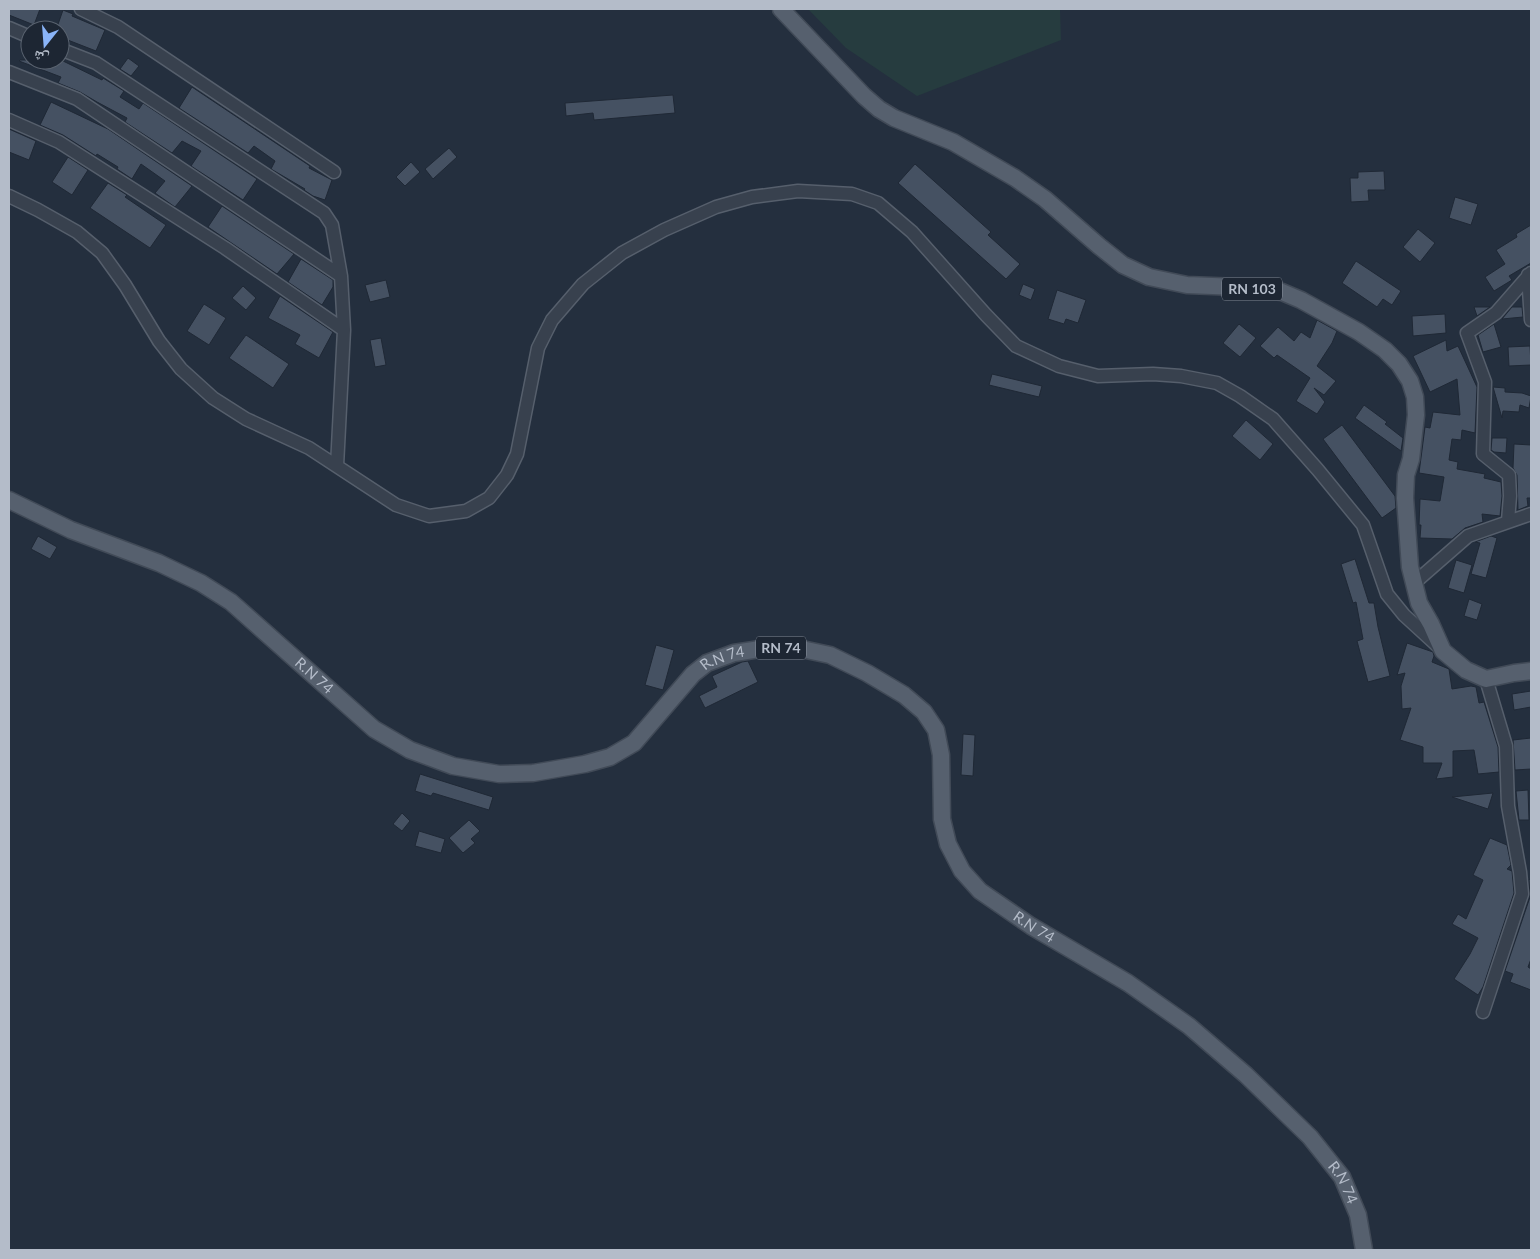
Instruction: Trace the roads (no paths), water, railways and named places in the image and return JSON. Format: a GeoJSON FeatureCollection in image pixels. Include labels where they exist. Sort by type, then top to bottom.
{"type":"FeatureCollection","features":[{"type":"Feature","properties":{"kind":"main road","name":"RN 103"},"geometry":{"type":"LineString","coordinates":[[781,9],[864,96],[879,109],[894,118],[953,142],[1014,178],[1045,199],[1123,265],[1149,277],[1187,284],[1282,292],[1302,300],[1359,332],[1385,350],[1399,364],[1410,381],[1415,397],[1416,415],[1411,459],[1406,475],[1405,498],[1410,567],[1419,603],[1431,624],[1443,652],[1466,670],[1486,679]]}},
{"type":"Feature","properties":{"kind":"main road","name":"R.N 74"},"geometry":{"type":"LineString","coordinates":[[9,500],[72,530],[159,563],[201,583],[231,602],[374,729],[410,750],[453,766],[499,774],[533,773],[585,764],[610,757],[634,743],[693,674],[707,663],[734,653],[766,648],[797,648],[830,655],[867,673],[904,695],[924,712],[936,730],[942,755],[942,819],[948,844],[962,871],[980,891],[1031,926],[1128,983],[1189,1026],[1246,1075],[1310,1137],[1342,1177],[1358,1215],[1366,1250]]}},
{"type":"Feature","properties":{"kind":"main road"},"geometry":{"type":"LineString","coordinates":[[1486,679],[1514,673],[1531,672]]}},
{"type":"Feature","properties":{"kind":"street"},"geometry":{"type":"LineString","coordinates":[[81,9],[118,27],[334,172]]}},
{"type":"Feature","properties":{"kind":"street"},"geometry":{"type":"LineString","coordinates":[[70,53],[96,63],[324,213],[332,226],[341,276],[344,330],[337,466]]}},
{"type":"Feature","properties":{"kind":"street"},"geometry":{"type":"LineString","coordinates":[[9,72],[77,100],[341,276]]}},
{"type":"Feature","properties":{"kind":"street"},"geometry":{"type":"LineString","coordinates":[[9,120],[59,142],[225,248],[344,330]]}},
{"type":"Feature","properties":{"kind":"street"},"geometry":{"type":"LineString","coordinates":[[9,196],[77,232],[102,253],[126,285],[159,341],[175,362],[213,398],[246,419],[309,448],[396,505],[429,516],[466,512],[489,498],[507,474],[517,454],[538,348],[552,320],[583,284],[622,253],[664,230],[716,207],[752,197],[798,191],[852,194],[878,204],[912,232],[1016,346],[1059,366],[1098,376],[1182,376],[1217,383],[1240,396],[1273,420],[1318,470],[1363,525],[1387,594],[1404,615],[1443,652]]}},
{"type":"Feature","properties":{"kind":"street"},"geometry":{"type":"LineString","coordinates":[[1508,522],[1509,475],[1483,454],[1485,382],[1467,333],[1496,313],[1530,274]]}},
{"type":"Feature","properties":{"kind":"street"},"geometry":{"type":"LineString","coordinates":[[1530,274],[1531,320]]}},
{"type":"Feature","properties":{"kind":"street"},"geometry":{"type":"LineString","coordinates":[[1414,584],[1468,536],[1531,514]]}},
{"type":"Feature","properties":{"kind":"street"},"geometry":{"type":"LineString","coordinates":[[1483,1012],[1522,894],[1508,806],[1506,746],[1486,679]]}}]}
